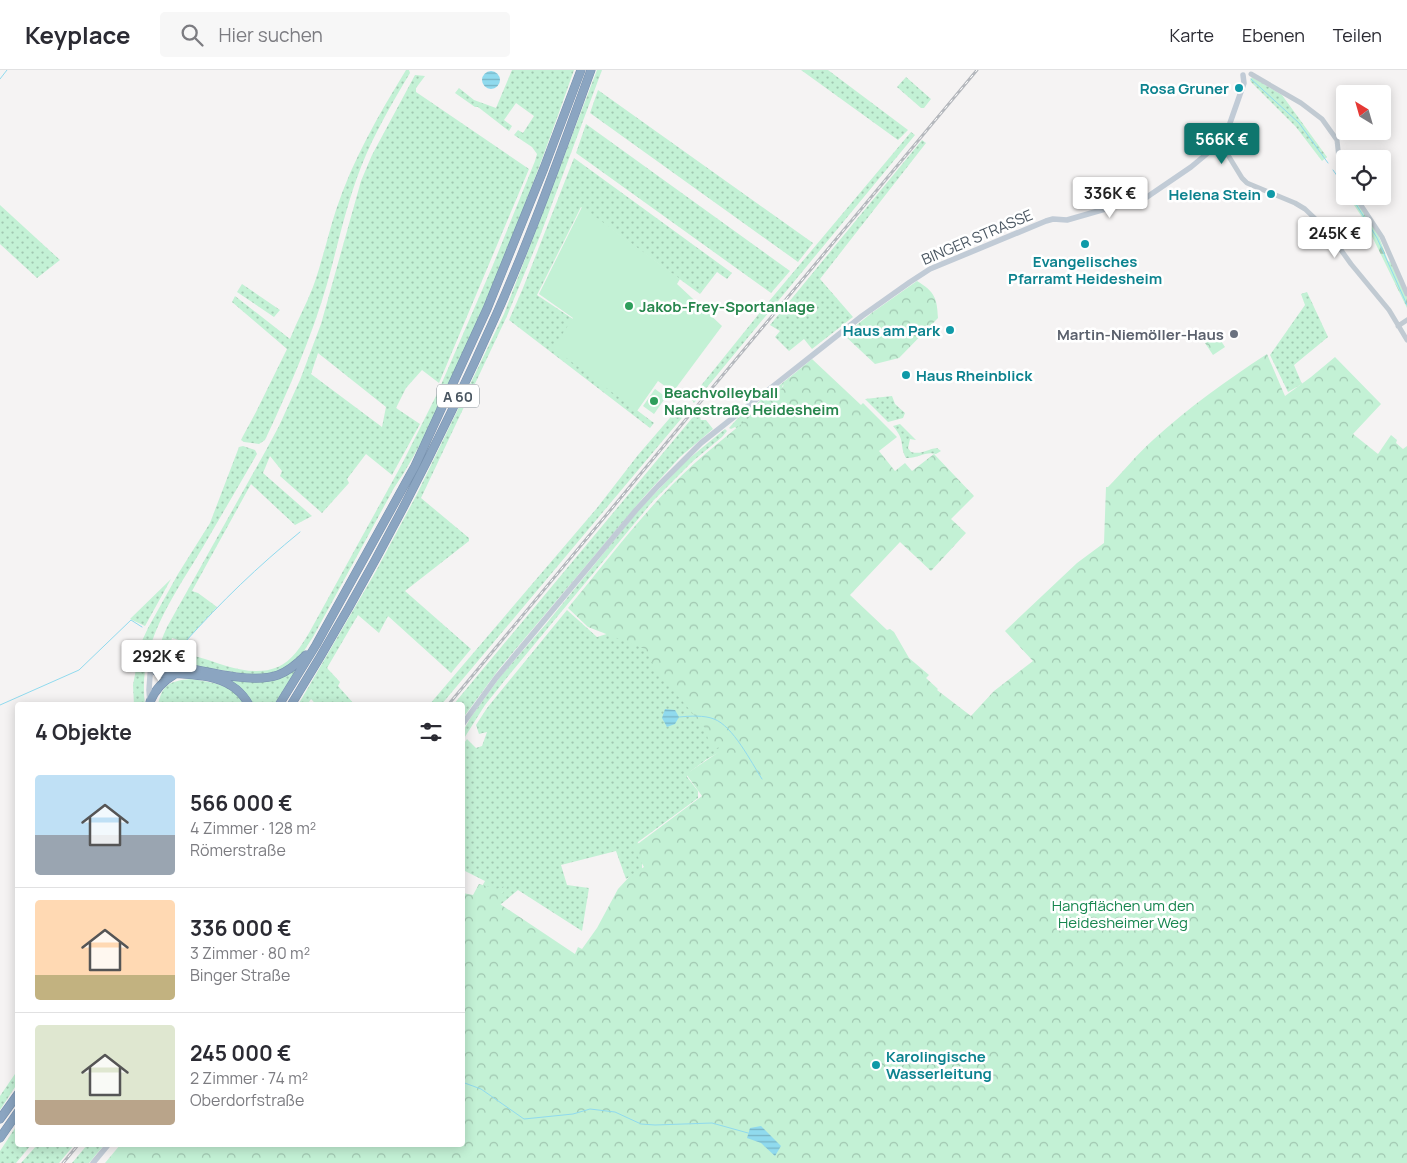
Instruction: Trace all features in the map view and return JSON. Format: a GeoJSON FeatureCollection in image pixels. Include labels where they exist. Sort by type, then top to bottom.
{"type":"FeatureCollection","features":[{"type":"Feature","properties":{"kind":"highway","name":"A 60"},"geometry":{"type":"LineString","coordinates":[[281,702],[316,645],[415,466],[488,309],[581,70]]}},
{"type":"Feature","properties":{"kind":"highway","name":"A 60"},"geometry":{"type":"LineString","coordinates":[[293,702],[323,654],[390,536],[485,339],[553,173],[591,70]]}},
{"type":"Feature","properties":{"kind":"highway"},"geometry":{"type":"LineString","coordinates":[[151,662],[202,671],[262,678],[278,675],[291,669],[316,645]]}},
{"type":"Feature","properties":{"kind":"highway"},"geometry":{"type":"LineString","coordinates":[[151,662],[157,672],[191,674],[222,680],[239,691],[247,702]]}},
{"type":"Feature","properties":{"kind":"highway"},"geometry":{"type":"LineString","coordinates":[[150,702],[152,695],[162,682],[175,674]]}},
{"type":"Feature","properties":{"kind":"highway"},"geometry":{"type":"LineString","coordinates":[[0,1119],[15,1098]]}},
{"type":"Feature","properties":{"kind":"highway"},"geometry":{"type":"LineString","coordinates":[[0,1138],[15,1116]]}},
{"type":"Feature","properties":{"kind":"main road","name":"BINGER STRASSE"},"geometry":{"type":"LineString","coordinates":[[465,721],[496,678],[658,486],[701,444],[862,316],[930,269],[1046,221],[1053,219],[1067,220],[1147,196],[1191,167],[1220,142],[1234,112],[1244,83],[1243,75]]}},
{"type":"Feature","properties":{"kind":"main road"},"geometry":{"type":"LineString","coordinates":[[150,702],[149,679],[151,662]]}},
{"type":"Feature","properties":{"kind":"main road"},"geometry":{"type":"LineString","coordinates":[[93,1163],[106,1147]]}},
{"type":"Feature","properties":{"kind":"street"},"geometry":{"type":"LineString","coordinates":[[1251,74],[1301,103],[1322,119],[1336,140],[1338,150]]}},
{"type":"Feature","properties":{"kind":"street"},"geometry":{"type":"LineString","coordinates":[[1220,142],[1242,178],[1305,209],[1326,229],[1388,310],[1407,340]]}},
{"type":"Feature","properties":{"kind":"street"},"geometry":{"type":"LineString","coordinates":[[1361,205],[1382,237],[1407,294]]}},
{"type":"Feature","properties":{"kind":"street"},"geometry":{"type":"LineString","coordinates":[[1398,326],[1407,320]]}},
{"type":"Feature","properties":{"kind":"green space"},"geometry":{"type":"Polygon","coordinates":[[[406,70],[409,70],[410,73],[377,131],[356,181],[321,304],[291,383],[265,440],[259,444],[244,442],[241,440],[287,349],[232,302],[235,296],[290,339],[313,287],[336,210],[350,173],[376,121],[406,70]]]}},
{"type":"Feature","properties":{"kind":"green space"},"geometry":{"type":"Polygon","coordinates":[[[512,70],[574,70],[506,252],[430,426],[313,637],[300,657],[293,663],[280,671],[258,676],[171,662],[165,659],[160,646],[167,627],[279,426],[300,380],[321,324],[361,181],[372,155],[415,75],[425,76],[416,88],[416,92],[529,169],[439,383],[422,370],[406,388],[396,408],[420,424],[392,475],[366,454],[347,479],[349,483],[322,513],[280,476],[282,471],[270,456],[263,473],[312,516],[295,525],[251,484],[192,591],[198,593],[217,607],[185,642],[172,638],[170,645],[172,650],[178,652],[237,669],[258,671],[278,667],[288,661],[303,643],[402,464],[437,394],[493,265],[535,161],[537,154],[532,147],[514,135],[518,130],[523,133],[534,116],[516,103],[504,120],[512,126],[509,131],[478,107],[475,107],[455,93],[459,88],[474,100],[496,108],[512,70]],[[318,353],[311,374],[382,427],[386,407],[318,353]]]}},
{"type":"Feature","properties":{"kind":"green space"},"geometry":{"type":"Polygon","coordinates":[[[597,70],[602,70],[540,236],[507,316],[421,498],[469,538],[469,541],[405,591],[471,649],[451,673],[388,616],[379,633],[358,615],[327,668],[340,682],[338,686],[352,702],[314,702],[311,699],[309,702],[300,702],[376,571],[417,494],[504,314],[597,70]]]}},
{"type":"Feature","properties":{"kind":"green space"},"geometry":{"type":"Polygon","coordinates":[[[801,70],[828,70],[908,130],[898,140],[801,70]]]}},
{"type":"Feature","properties":{"kind":"green space"},"geometry":{"type":"Polygon","coordinates":[[[906,77],[931,99],[924,108],[921,108],[897,87],[906,77]]]}},
{"type":"Feature","properties":{"kind":"green space"},"geometry":{"type":"Polygon","coordinates":[[[1252,77],[1282,95],[1327,157],[1322,161],[1296,127],[1251,82],[1252,77]]]}},
{"type":"Feature","properties":{"kind":"green space"},"geometry":{"type":"Polygon","coordinates":[[[598,90],[813,243],[798,262],[590,113],[598,90]]]}},
{"type":"Feature","properties":{"kind":"green space"},"geometry":{"type":"Polygon","coordinates":[[[586,124],[790,271],[771,293],[576,153],[586,124]]]}},
{"type":"Feature","properties":{"kind":"green space"},"geometry":{"type":"Polygon","coordinates":[[[911,132],[915,135],[694,403],[691,398],[770,300],[911,132]]]}},
{"type":"Feature","properties":{"kind":"green space"},"geometry":{"type":"Polygon","coordinates":[[[922,140],[926,143],[820,279],[853,317],[812,349],[804,339],[789,351],[775,337],[780,331],[770,325],[922,140]]]}},
{"type":"Feature","properties":{"kind":"green space"},"geometry":{"type":"Polygon","coordinates":[[[574,158],[732,273],[727,279],[717,272],[700,294],[581,207],[537,295],[573,319],[610,390],[654,423],[650,428],[509,320],[574,158]]]}},
{"type":"Feature","properties":{"kind":"green space"},"geometry":{"type":"Polygon","coordinates":[[[0,205],[60,260],[37,278],[0,244],[0,205]]]}},
{"type":"Feature","properties":{"kind":"green space"},"geometry":{"type":"Polygon","coordinates":[[[1354,205],[1359,205],[1378,234],[1388,261],[1391,262],[1407,297],[1407,308],[1364,220],[1354,205]]]}},
{"type":"Feature","properties":{"kind":"green space","name":"Jakob-Frey-Sportanlage"},"geometry":{"type":"Polygon","coordinates":[[[582,207],[680,279],[677,284],[722,326],[673,392],[658,381],[637,411],[553,348],[573,318],[539,294],[582,207]]]}},
{"type":"Feature","properties":{"kind":"green space"},"geometry":{"type":"Polygon","coordinates":[[[917,281],[934,296],[938,318],[899,358],[875,364],[844,335],[917,281]]]}},
{"type":"Feature","properties":{"kind":"green space"},"geometry":{"type":"Polygon","coordinates":[[[242,284],[280,310],[274,317],[237,292],[242,284]]]}},
{"type":"Feature","properties":{"kind":"green space"},"geometry":{"type":"Polygon","coordinates":[[[1307,292],[1328,337],[1294,365],[1302,384],[1288,392],[1270,355],[1305,305],[1301,294],[1307,292]]]}},
{"type":"Feature","properties":{"kind":"green space"},"geometry":{"type":"Polygon","coordinates":[[[1217,335],[1225,347],[1213,355],[1205,343],[1217,335]]]}},
{"type":"Feature","properties":{"kind":"green space","name":"Hangflächen um den Heidesheimer Weg"},"geometry":{"type":"Polygon","coordinates":[[[1267,354],[1285,396],[1335,357],[1381,404],[1353,434],[1378,454],[1391,435],[1403,449],[1407,446],[1407,1163],[105,1163],[118,1147],[465,1147],[465,893],[473,895],[479,884],[496,889],[508,885],[497,902],[575,954],[578,947],[582,949],[597,928],[618,889],[630,876],[644,867],[631,845],[639,843],[702,796],[686,774],[725,748],[723,746],[711,750],[705,728],[656,670],[645,649],[588,627],[568,608],[672,485],[709,451],[774,397],[783,387],[784,382],[812,359],[861,405],[863,403],[897,437],[879,451],[895,471],[905,463],[912,471],[934,454],[974,496],[951,519],[966,533],[931,571],[900,542],[850,595],[887,630],[890,629],[894,632],[909,658],[929,675],[926,678],[937,690],[971,716],[994,691],[1033,661],[1005,631],[1077,563],[1104,543],[1106,487],[1147,445],[1223,384],[1267,354]]]}},
{"type":"Feature","properties":{"kind":"green space"},"geometry":{"type":"Polygon","coordinates":[[[790,377],[791,379],[782,386],[784,389],[737,429],[735,427],[729,428],[737,419],[790,377]]]}},
{"type":"Feature","properties":{"kind":"green space","name":"Beachvolleyball Nahestraße Heidesheim"},"geometry":{"type":"Polygon","coordinates":[[[655,389],[666,397],[654,414],[643,406],[655,389]]]}},
{"type":"Feature","properties":{"kind":"green space"},"geometry":{"type":"Polygon","coordinates":[[[892,396],[895,404],[905,413],[903,418],[888,422],[865,399],[892,396]]]}},
{"type":"Feature","properties":{"kind":"green space"},"geometry":{"type":"Polygon","coordinates":[[[681,405],[691,407],[444,702],[432,702],[597,508],[638,455],[681,405]]]}},
{"type":"Feature","properties":{"kind":"green space"},"geometry":{"type":"Polygon","coordinates":[[[698,411],[701,420],[706,420],[713,429],[680,457],[642,499],[499,669],[465,715],[465,702],[456,702],[698,411]]]}},
{"type":"Feature","properties":{"kind":"green space"},"geometry":{"type":"Polygon","coordinates":[[[900,424],[916,440],[910,439],[908,448],[911,452],[915,453],[937,448],[941,451],[936,454],[932,453],[906,458],[900,436],[893,426],[900,424]]]}},
{"type":"Feature","properties":{"kind":"green space"},"geometry":{"type":"Polygon","coordinates":[[[725,429],[727,431],[693,461],[653,501],[485,705],[465,737],[465,728],[471,717],[500,677],[638,511],[686,461],[725,429]]]}},
{"type":"Feature","properties":{"kind":"green space"},"geometry":{"type":"Polygon","coordinates":[[[243,446],[255,450],[257,454],[160,622],[152,641],[147,661],[144,683],[145,702],[134,702],[133,685],[141,643],[178,574],[210,523],[239,447],[243,446]]]}},
{"type":"Feature","properties":{"kind":"green space"},"geometry":{"type":"Polygon","coordinates":[[[171,579],[145,626],[130,619],[171,579]]]}},
{"type":"Feature","properties":{"kind":"green space"},"geometry":{"type":"Polygon","coordinates":[[[567,610],[597,637],[616,631],[616,613],[737,743],[707,759],[687,774],[687,777],[698,791],[698,798],[638,842],[637,846],[642,869],[626,879],[616,851],[561,865],[567,885],[589,888],[582,931],[518,890],[477,924],[466,916],[485,881],[465,871],[465,742],[467,739],[476,748],[482,746],[487,732],[479,734],[476,725],[487,708],[567,610]]]}},
{"type":"Feature","properties":{"kind":"green space"},"geometry":{"type":"Polygon","coordinates":[[[299,665],[276,702],[247,702],[216,676],[262,681],[299,665]]]}},
{"type":"Feature","properties":{"kind":"green space"},"geometry":{"type":"Polygon","coordinates":[[[190,679],[221,685],[234,692],[242,702],[159,702],[165,688],[178,681],[190,679]]]}},
{"type":"Feature","properties":{"kind":"green space"},"geometry":{"type":"Polygon","coordinates":[[[15,1074],[15,1087],[0,1110],[0,1096],[15,1074]]]}},
{"type":"Feature","properties":{"kind":"green space"},"geometry":{"type":"Polygon","coordinates":[[[15,1128],[15,1147],[29,1147],[16,1163],[0,1163],[0,1151],[15,1128]]]}},
{"type":"Feature","properties":{"kind":"green space"},"geometry":{"type":"Polygon","coordinates":[[[35,1147],[72,1147],[59,1163],[21,1163],[35,1147]]]}},
{"type":"Feature","properties":{"kind":"green space"},"geometry":{"type":"Polygon","coordinates":[[[85,1147],[102,1147],[89,1163],[72,1163],[85,1147]]]}},
{"type":"Feature","properties":{"kind":"water"},"geometry":{"type":"Polygon","coordinates":[[[491,71],[497,74],[500,80],[497,86],[491,89],[485,86],[482,80],[485,74],[491,71]]]}},
{"type":"Feature","properties":{"kind":"water"},"geometry":{"type":"Polygon","coordinates":[[[665,709],[675,710],[679,717],[675,724],[667,727],[662,718],[665,709]]]}},
{"type":"Feature","properties":{"kind":"water"},"geometry":{"type":"Polygon","coordinates":[[[761,1126],[781,1146],[775,1156],[761,1143],[747,1138],[750,1128],[761,1126]]]}},
{"type":"Feature","properties":{"kind":"waterway"},"geometry":{"type":"LineString","coordinates":[[0,79],[7,70]]}},
{"type":"Feature","properties":{"kind":"waterway"},"geometry":{"type":"LineString","coordinates":[[1251,79],[1299,123],[1328,163]]}},
{"type":"Feature","properties":{"kind":"waterway"},"geometry":{"type":"LineString","coordinates":[[1333,170],[1336,174]]}},
{"type":"Feature","properties":{"kind":"waterway"},"geometry":{"type":"LineString","coordinates":[[1357,205],[1377,238],[1407,305]]}},
{"type":"Feature","properties":{"kind":"waterway"},"geometry":{"type":"LineString","coordinates":[[182,641],[185,642],[240,585],[300,532]]}},
{"type":"Feature","properties":{"kind":"waterway"},"geometry":{"type":"LineString","coordinates":[[0,705],[79,670],[131,620],[142,627]]}},
{"type":"Feature","properties":{"kind":"waterway"},"geometry":{"type":"LineString","coordinates":[[679,717],[706,717],[721,723],[741,745],[762,779]]}},
{"type":"Feature","properties":{"kind":"waterway"},"geometry":{"type":"LineString","coordinates":[[465,1083],[481,1089],[524,1119],[573,1114],[590,1109],[615,1112],[641,1124],[712,1123],[748,1133]]}},
{"type":"Feature","properties":{"kind":"railway"},"geometry":{"type":"LineString","coordinates":[[450,702],[977,70]]}},
{"type":"Feature","properties":{"kind":"railway"},"geometry":{"type":"LineString","coordinates":[[63,1163],[76,1147]]}},
{"type":"Feature","properties":{"kind":"place","name":"Rosa Gruner"},"geometry":{"type":"Point","coordinates":[1239,88]}},
{"type":"Feature","properties":{"kind":"place","name":"Helena Stein"},"geometry":{"type":"Point","coordinates":[1271,194]}},
{"type":"Feature","properties":{"kind":"place","name":"Evangelisches Pfarramt Heidesheim"},"geometry":{"type":"Point","coordinates":[1085,244]}},
{"type":"Feature","properties":{"kind":"place","name":"Jakob-Frey-Sportanlage"},"geometry":{"type":"Point","coordinates":[629,306]}},
{"type":"Feature","properties":{"kind":"place","name":"Haus am Park"},"geometry":{"type":"Point","coordinates":[950,330]}},
{"type":"Feature","properties":{"kind":"place","name":"Martin-Niemöller-Haus"},"geometry":{"type":"Point","coordinates":[1234,334]}},
{"type":"Feature","properties":{"kind":"place","name":"Haus Rheinblick"},"geometry":{"type":"Point","coordinates":[906,375]}},
{"type":"Feature","properties":{"kind":"place","name":"Beachvolleyball Nahestraße Heidesheim"},"geometry":{"type":"Point","coordinates":[654,401]}},
{"type":"Feature","properties":{"kind":"place","name":"Karolingische Wasserleitung"},"geometry":{"type":"Point","coordinates":[876,1065]}}]}
